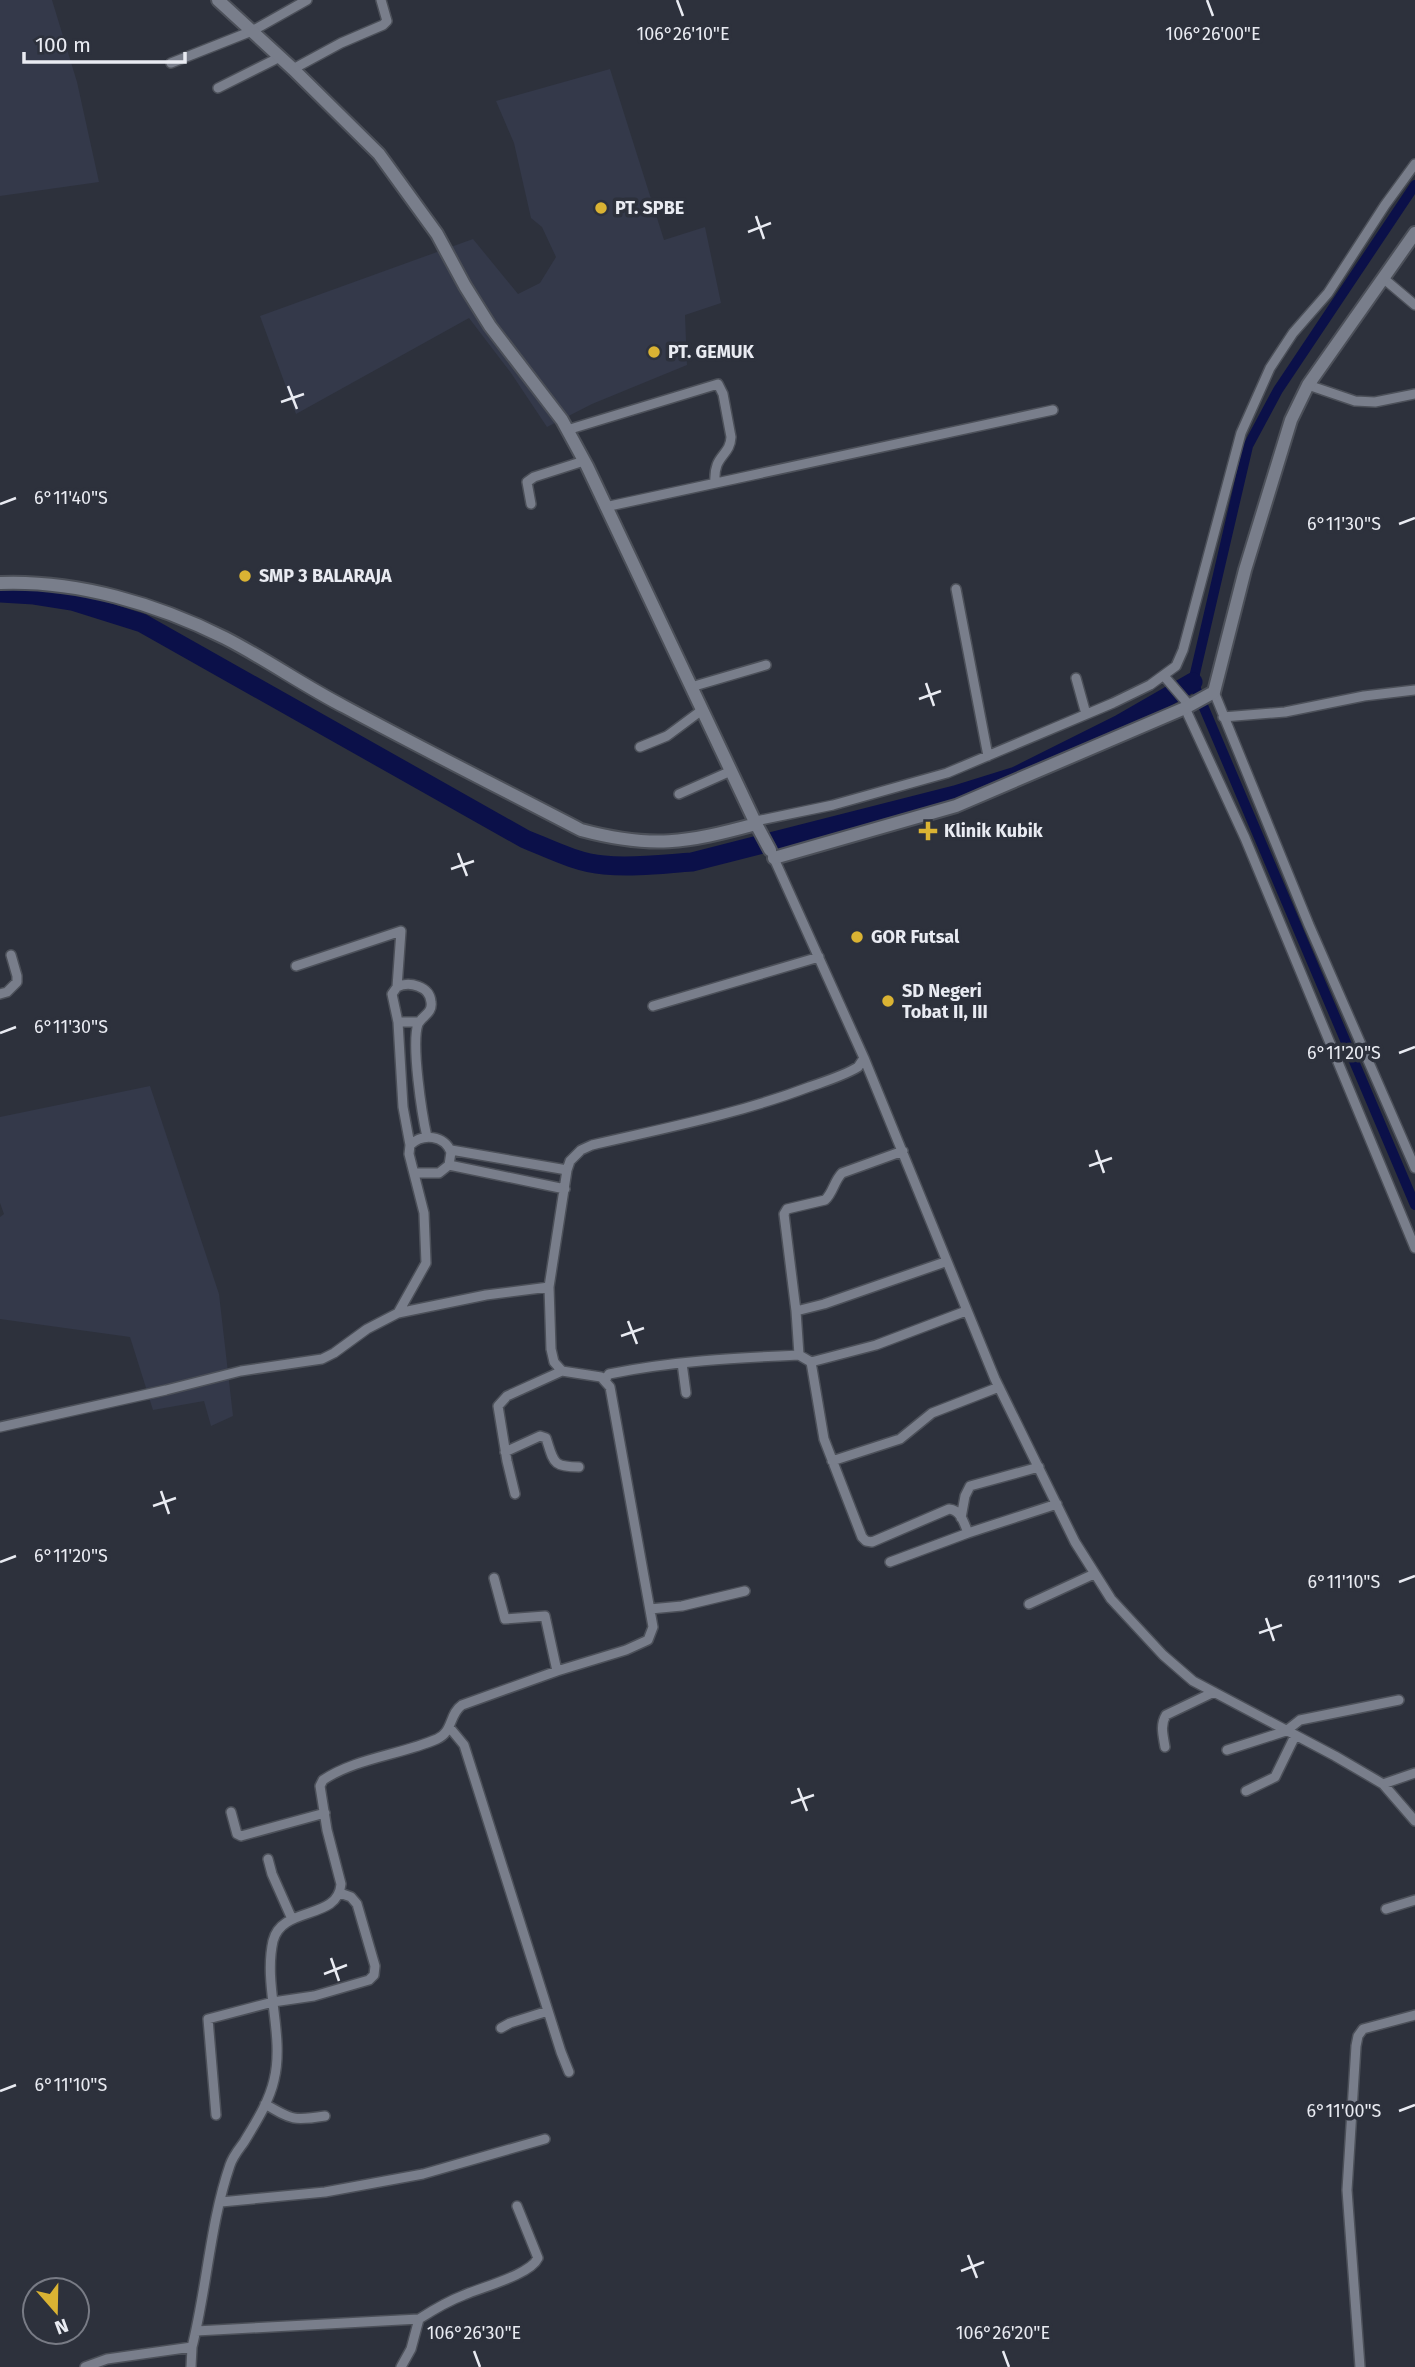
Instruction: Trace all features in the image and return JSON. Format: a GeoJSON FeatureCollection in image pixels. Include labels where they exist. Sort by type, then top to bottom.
{"type":"FeatureCollection","features":[{"type":"Feature","properties":{"kind":"main road"},"geometry":{"type":"LineString","coordinates":[[218,0],[281,57],[379,154],[437,234],[490,326],[567,430],[772,854],[956,806],[1211,694],[1245,570],[1291,420],[1308,385],[1415,233]]}},
{"type":"Feature","properties":{"kind":"main road"},"geometry":{"type":"LineString","coordinates":[[0,583],[61,585],[108,595],[149,607],[225,638],[343,706],[581,830],[618,840],[670,843],[757,825]]}},
{"type":"Feature","properties":{"kind":"street"},"geometry":{"type":"LineString","coordinates":[[171,63],[252,31],[307,0]]}},
{"type":"Feature","properties":{"kind":"street"},"geometry":{"type":"LineString","coordinates":[[293,69],[341,43],[383,25],[387,20],[381,0]]}},
{"type":"Feature","properties":{"kind":"street"},"geometry":{"type":"LineString","coordinates":[[218,88],[281,57]]}},
{"type":"Feature","properties":{"kind":"street"},"geometry":{"type":"LineString","coordinates":[[757,825],[947,773],[1167,679],[1183,650],[1241,433],[1270,368],[1293,333],[1328,293],[1415,164]]}},
{"type":"Feature","properties":{"kind":"street"},"geometry":{"type":"LineString","coordinates":[[1383,278],[1415,305]]}},
{"type":"Feature","properties":{"kind":"street"},"geometry":{"type":"LineString","coordinates":[[567,430],[718,384],[723,394],[731,444],[714,469],[715,483]]}},
{"type":"Feature","properties":{"kind":"street"},"geometry":{"type":"LineString","coordinates":[[1308,385],[1355,401],[1375,402],[1415,394]]}},
{"type":"Feature","properties":{"kind":"street"},"geometry":{"type":"LineString","coordinates":[[605,507],[1054,410]]}},
{"type":"Feature","properties":{"kind":"street"},"geometry":{"type":"LineString","coordinates":[[531,504],[527,482],[534,477],[584,461]]}},
{"type":"Feature","properties":{"kind":"street"},"geometry":{"type":"LineString","coordinates":[[956,589],[988,756]]}},
{"type":"Feature","properties":{"kind":"street"},"geometry":{"type":"LineString","coordinates":[[691,687],[766,664]]}},
{"type":"Feature","properties":{"kind":"street"},"geometry":{"type":"LineString","coordinates":[[1076,678],[1086,715]]}},
{"type":"Feature","properties":{"kind":"street"},"geometry":{"type":"LineString","coordinates":[[1167,679],[1188,704],[1415,1248]]}},
{"type":"Feature","properties":{"kind":"street"},"geometry":{"type":"LineString","coordinates":[[1223,717],[1285,712],[1364,696],[1415,690]]}},
{"type":"Feature","properties":{"kind":"street"},"geometry":{"type":"LineString","coordinates":[[1211,694],[1415,1168]]}},
{"type":"Feature","properties":{"kind":"street"},"geometry":{"type":"LineString","coordinates":[[640,747],[667,736],[702,710]]}},
{"type":"Feature","properties":{"kind":"street"},"geometry":{"type":"LineString","coordinates":[[679,794],[731,771]]}},
{"type":"Feature","properties":{"kind":"street"},"geometry":{"type":"LineString","coordinates":[[772,854],[864,1058],[999,1387],[1075,1542],[1094,1574],[1111,1599],[1163,1655],[1193,1681],[1383,1784],[1415,1821]]}},
{"type":"Feature","properties":{"kind":"street"},"geometry":{"type":"LineString","coordinates":[[296,966],[401,931],[397,987]]}},
{"type":"Feature","properties":{"kind":"street"},"geometry":{"type":"LineString","coordinates":[[0,994],[14,986],[18,979],[11,955]]}},
{"type":"Feature","properties":{"kind":"street"},"geometry":{"type":"LineString","coordinates":[[653,1006],[819,957]]}},
{"type":"Feature","properties":{"kind":"street"},"geometry":{"type":"LineString","coordinates":[[398,1313],[426,1263],[424,1213],[410,1161],[410,1145],[402,1107],[398,1022],[391,994],[402,984],[423,988],[432,1003],[430,1010],[419,1022],[416,1059],[427,1137]]}},
{"type":"Feature","properties":{"kind":"street"},"geometry":{"type":"LineString","coordinates":[[398,1022],[419,1022]]}},
{"type":"Feature","properties":{"kind":"street"},"geometry":{"type":"LineString","coordinates":[[562,1371],[554,1362],[551,1349],[549,1287],[558,1216],[570,1161],[581,1150],[592,1146],[681,1126],[784,1097],[849,1072],[858,1067],[864,1058]]}},
{"type":"Feature","properties":{"kind":"street"},"geometry":{"type":"LineString","coordinates":[[410,1145],[427,1137],[444,1141],[452,1155],[449,1165],[439,1173],[415,1173]]}},
{"type":"Feature","properties":{"kind":"street"},"geometry":{"type":"LineString","coordinates":[[451,1150],[567,1170]]}},
{"type":"Feature","properties":{"kind":"street"},"geometry":{"type":"LineString","coordinates":[[799,1355],[784,1213],[787,1209],[825,1200],[842,1173],[903,1151]]}},
{"type":"Feature","properties":{"kind":"street"},"geometry":{"type":"LineString","coordinates":[[449,1165],[565,1189]]}},
{"type":"Feature","properties":{"kind":"street"},"geometry":{"type":"LineString","coordinates":[[796,1311],[946,1262]]}},
{"type":"Feature","properties":{"kind":"street"},"geometry":{"type":"LineString","coordinates":[[0,1427],[241,1371],[323,1359],[367,1329],[398,1313],[486,1295],[549,1287]]}},
{"type":"Feature","properties":{"kind":"street"},"geometry":{"type":"LineString","coordinates":[[605,1380],[609,1374],[682,1363],[799,1355],[811,1362],[876,1345],[966,1311]]}},
{"type":"Feature","properties":{"kind":"street"},"geometry":{"type":"LineString","coordinates":[[811,1362],[824,1439],[862,1537],[872,1542],[949,1509],[955,1510],[968,1533]]}},
{"type":"Feature","properties":{"kind":"street"},"geometry":{"type":"LineString","coordinates":[[682,1363],[686,1392]]}},
{"type":"Feature","properties":{"kind":"street"},"geometry":{"type":"LineString","coordinates":[[191,2367],[192,2347],[231,2162],[265,2104],[275,2078],[270,1956],[274,1937],[283,1925],[292,1919],[330,1905],[340,1893],[341,1884],[320,1786],[323,1780],[363,1763],[439,1738],[450,1728],[455,1710],[462,1705],[626,1650],[648,1640],[653,1627],[612,1394],[605,1380],[562,1371],[501,1401],[498,1406],[514,1494]]}},
{"type":"Feature","properties":{"kind":"street"},"geometry":{"type":"LineString","coordinates":[[832,1461],[900,1439],[932,1413],[999,1387]]}},
{"type":"Feature","properties":{"kind":"street"},"geometry":{"type":"LineString","coordinates":[[505,1451],[540,1436],[546,1438],[554,1462],[561,1467],[579,1467]]}},
{"type":"Feature","properties":{"kind":"street"},"geometry":{"type":"LineString","coordinates":[[961,1518],[965,1496],[971,1486],[1039,1467]]}},
{"type":"Feature","properties":{"kind":"street"},"geometry":{"type":"LineString","coordinates":[[890,1562],[1057,1504]]}},
{"type":"Feature","properties":{"kind":"street"},"geometry":{"type":"LineString","coordinates":[[1029,1604],[1094,1574]]}},
{"type":"Feature","properties":{"kind":"street"},"geometry":{"type":"LineString","coordinates":[[494,1578],[505,1619],[545,1616],[557,1671]]}},
{"type":"Feature","properties":{"kind":"street"},"geometry":{"type":"LineString","coordinates":[[650,1609],[682,1606],[745,1591]]}},
{"type":"Feature","properties":{"kind":"street"},"geometry":{"type":"LineString","coordinates":[[1166,1747],[1162,1732],[1166,1715],[1214,1692]]}},
{"type":"Feature","properties":{"kind":"street"},"geometry":{"type":"LineString","coordinates":[[1247,1791],[1275,1777],[1291,1734],[1300,1720],[1399,1700]]}},
{"type":"Feature","properties":{"kind":"street"},"geometry":{"type":"LineString","coordinates":[[450,1728],[464,1745],[569,2072]]}},
{"type":"Feature","properties":{"kind":"street"},"geometry":{"type":"LineString","coordinates":[[1227,1750],[1291,1734]]}},
{"type":"Feature","properties":{"kind":"street"},"geometry":{"type":"LineString","coordinates":[[1383,1784],[1415,1773]]}},
{"type":"Feature","properties":{"kind":"street"},"geometry":{"type":"LineString","coordinates":[[231,1812],[239,1836],[325,1813]]}},
{"type":"Feature","properties":{"kind":"street"},"geometry":{"type":"LineString","coordinates":[[268,1859],[292,1919]]}},
{"type":"Feature","properties":{"kind":"street"},"geometry":{"type":"LineString","coordinates":[[216,2115],[206,2020],[273,2002],[314,1996],[369,1980],[374,1975],[357,1904],[351,1897],[340,1893]]}},
{"type":"Feature","properties":{"kind":"street"},"geometry":{"type":"LineString","coordinates":[[1386,1909],[1415,1900]]}},
{"type":"Feature","properties":{"kind":"street"},"geometry":{"type":"LineString","coordinates":[[501,2028],[548,2011]]}},
{"type":"Feature","properties":{"kind":"street"},"geometry":{"type":"LineString","coordinates":[[1360,2367],[1348,2190],[1356,2046],[1363,2029],[1415,2015]]}},
{"type":"Feature","properties":{"kind":"street"},"geometry":{"type":"LineString","coordinates":[[265,2104],[296,2120],[325,2116]]}},
{"type":"Feature","properties":{"kind":"street"},"geometry":{"type":"LineString","coordinates":[[221,2202],[325,2192],[410,2176],[545,2139]]}},
{"type":"Feature","properties":{"kind":"street"},"geometry":{"type":"LineString","coordinates":[[196,2331],[419,2319],[537,2261],[517,2206]]}},
{"type":"Feature","properties":{"kind":"street"},"geometry":{"type":"LineString","coordinates":[[401,2367],[411,2349],[419,2319]]}},
{"type":"Feature","properties":{"kind":"street"},"geometry":{"type":"LineString","coordinates":[[85,2367],[107,2359],[192,2347]]}},
{"type":"Feature","properties":{"kind":"shaded area"},"geometry":{"type":"Polygon","coordinates":[[[0,0],[52,0],[77,82],[99,182],[0,196],[0,0]]]}},
{"type":"Feature","properties":{"kind":"shaded area"},"geometry":{"type":"Polygon","coordinates":[[[610,69],[664,240],[705,227],[721,303],[685,315],[687,365],[592,404],[547,427],[511,373],[469,318],[296,414],[260,316],[473,239],[518,294],[540,283],[556,257],[542,227],[531,218],[514,143],[496,101],[610,69]]]}},
{"type":"Feature","properties":{"kind":"shaded area"},"geometry":{"type":"Polygon","coordinates":[[[150,1086],[219,1294],[233,1416],[211,1426],[204,1401],[153,1410],[130,1337],[0,1319],[0,1217],[4,1214],[0,1203],[0,1117],[150,1086]]]}},
{"type":"Feature","properties":{"kind":"waterway"},"geometry":{"type":"LineString","coordinates":[[1415,185],[1278,390],[1248,446],[1193,682],[1415,1205]]}},
{"type":"Feature","properties":{"kind":"waterway"},"geometry":{"type":"LineString","coordinates":[[0,593],[72,601],[142,623],[525,839],[574,859],[604,865],[637,866],[692,862],[955,795],[1016,776],[1120,724],[1193,682]]}},
{"type":"Feature","properties":{"kind":"place","name":"PT. SPBE"},"geometry":{"type":"Point","coordinates":[601,208]}},
{"type":"Feature","properties":{"kind":"place","name":"PT. GEMUK"},"geometry":{"type":"Point","coordinates":[654,352]}},
{"type":"Feature","properties":{"kind":"place","name":"SMP 3 BALARAJA"},"geometry":{"type":"Point","coordinates":[245,576]}},
{"type":"Feature","properties":{"kind":"place","name":"Klinik Kubik"},"geometry":{"type":"Point","coordinates":[928,831]}},
{"type":"Feature","properties":{"kind":"place","name":"GOR Futsal"},"geometry":{"type":"Point","coordinates":[857,937]}},
{"type":"Feature","properties":{"kind":"place","name":"SD Negeri Tobat II, III"},"geometry":{"type":"Point","coordinates":[888,1001]}}]}
